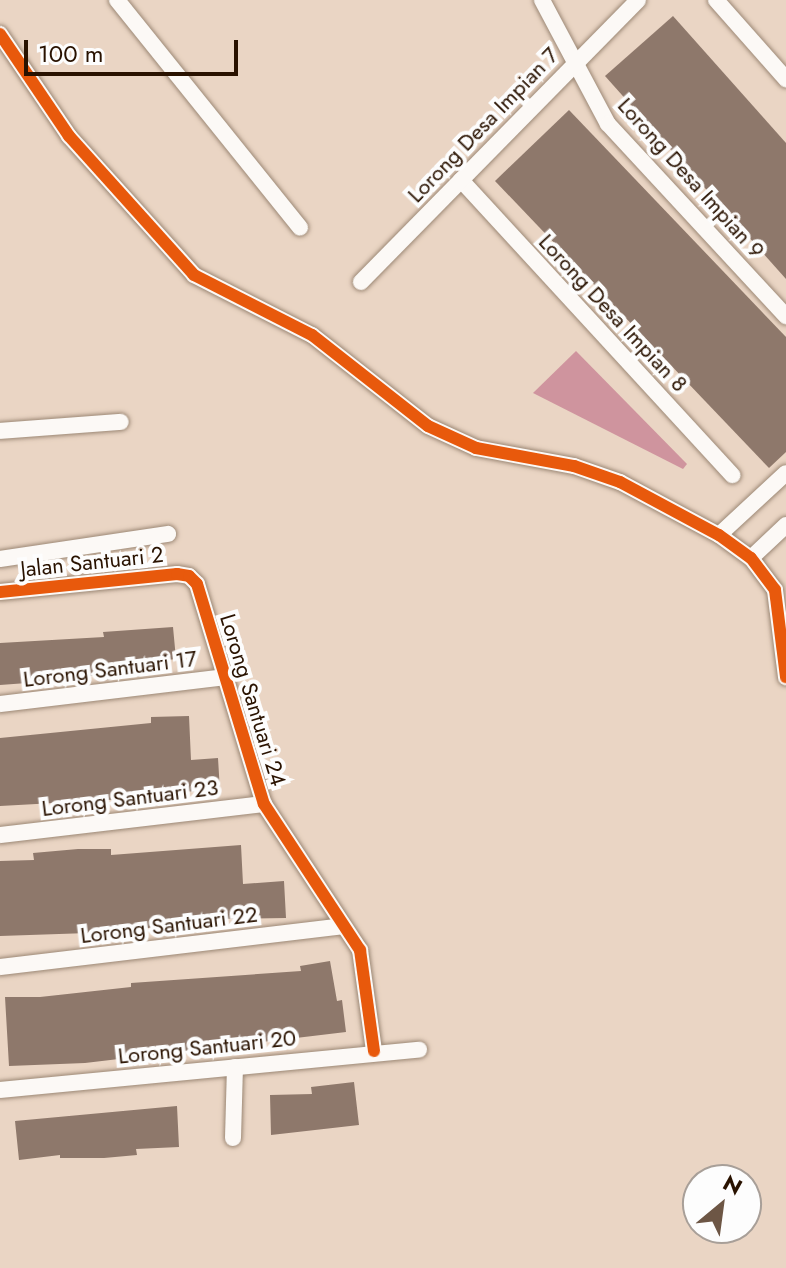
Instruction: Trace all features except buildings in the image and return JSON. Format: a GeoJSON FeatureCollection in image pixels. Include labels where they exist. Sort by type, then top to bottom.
{"type":"FeatureCollection","features":[{"type":"Feature","properties":{"kind":"street"},"geometry":{"type":"LineString","coordinates":[[117,0],[300,228]]}},
{"type":"Feature","properties":{"kind":"street","name":"Lorong Desa Impian 9"},"geometry":{"type":"LineString","coordinates":[[542,0],[608,124],[786,316]]}},
{"type":"Feature","properties":{"kind":"street","name":"Lorong Desa Impian 7"},"geometry":{"type":"LineString","coordinates":[[361,282],[638,0]]}},
{"type":"Feature","properties":{"kind":"street"},"geometry":{"type":"LineString","coordinates":[[716,0],[786,79]]}},
{"type":"Feature","properties":{"kind":"street"},"geometry":{"type":"LineString","coordinates":[[0,34],[69,136],[194,275],[312,335],[428,426],[476,448],[574,466],[620,482],[719,535],[751,558],[775,590],[786,677]]}},
{"type":"Feature","properties":{"kind":"street","name":"Lorong Desa Impian 8"},"geometry":{"type":"LineString","coordinates":[[461,180],[732,475]]}},
{"type":"Feature","properties":{"kind":"street"},"geometry":{"type":"LineString","coordinates":[[0,431],[121,422]]}},
{"type":"Feature","properties":{"kind":"street"},"geometry":{"type":"LineString","coordinates":[[719,535],[786,473]]}},
{"type":"Feature","properties":{"kind":"street"},"geometry":{"type":"LineString","coordinates":[[751,558],[786,525]]}},
{"type":"Feature","properties":{"kind":"street"},"geometry":{"type":"LineString","coordinates":[[0,559],[168,534]]}},
{"type":"Feature","properties":{"kind":"street","name":"Jalan Santuari 2"},"geometry":{"type":"LineString","coordinates":[[0,592],[177,574],[189,576]]}},
{"type":"Feature","properties":{"kind":"street","name":"Lorong Santuari 24"},"geometry":{"type":"LineString","coordinates":[[189,576],[197,584],[264,804],[360,950],[374,1051]]}},
{"type":"Feature","properties":{"kind":"street","name":"Lorong Santuari 17"},"geometry":{"type":"LineString","coordinates":[[0,704],[226,677]]}},
{"type":"Feature","properties":{"kind":"street","name":"Lorong Santuari 23"},"geometry":{"type":"LineString","coordinates":[[0,835],[264,804]]}},
{"type":"Feature","properties":{"kind":"street","name":"Lorong Santuari 22"},"geometry":{"type":"LineString","coordinates":[[0,967],[343,926]]}},
{"type":"Feature","properties":{"kind":"street","name":"Lorong Santuari 20"},"geometry":{"type":"LineString","coordinates":[[0,1090],[374,1051],[419,1050]]}},
{"type":"Feature","properties":{"kind":"street"},"geometry":{"type":"LineString","coordinates":[[233,1138],[235,1067]]}},
{"type":"Feature","properties":{"kind":"shaded area"},"geometry":{"type":"Polygon","coordinates":[[[576,351],[687,464],[683,469],[533,393],[576,351]]]}},
{"type":"Feature","properties":{"kind":"cycle path"},"geometry":{"type":"LineString","coordinates":[[0,34],[69,136],[194,275],[312,335],[428,426],[476,448],[574,466],[620,482],[719,535],[751,558],[775,590],[786,677]]}},
{"type":"Feature","properties":{"kind":"cycle path"},"geometry":{"type":"LineString","coordinates":[[0,592],[177,574],[189,576],[197,584],[264,804],[360,950],[374,1051]]}}]}
